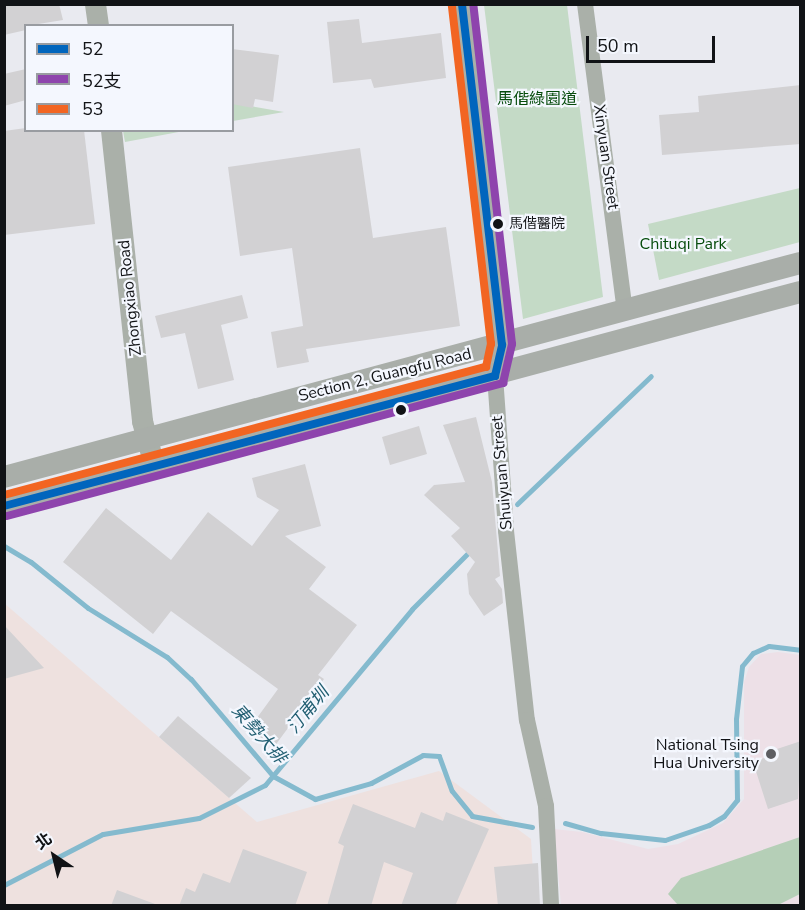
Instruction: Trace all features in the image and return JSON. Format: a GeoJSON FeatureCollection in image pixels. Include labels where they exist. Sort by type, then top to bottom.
{"type":"FeatureCollection","features":[{"type":"Feature","properties":{"kind":"main road","name":"Section 2, Guangfu Road"},"geometry":{"type":"LineString","coordinates":[[4,477],[147,436],[502,345],[801,263]]}},
{"type":"Feature","properties":{"kind":"main road"},"geometry":{"type":"LineString","coordinates":[[4,506],[495,376],[801,291]]}},
{"type":"Feature","properties":{"kind":"street"},"geometry":{"type":"LineString","coordinates":[[95,4],[98,24]]}},
{"type":"Feature","properties":{"kind":"street","name":"Shuiyuan Street"},"geometry":{"type":"LineString","coordinates":[[462,4],[502,345],[495,376],[527,720],[546,806],[552,906]]}},
{"type":"Feature","properties":{"kind":"street","name":"Xinyuan Street"},"geometry":{"type":"LineString","coordinates":[[585,4],[625,311]]}},
{"type":"Feature","properties":{"kind":"street","name":"Zhongxiao Road"},"geometry":{"type":"LineString","coordinates":[[111,132],[142,421],[154,465]]}},
{"type":"Feature","properties":{"kind":"shaded area"},"geometry":{"type":"Polygon","coordinates":[[[4,603],[257,822],[439,771],[531,839],[535,905],[5,905],[4,603]]]}},
{"type":"Feature","properties":{"kind":"shaded area","name":"National Tsing Hua University"},"geometry":{"type":"Polygon","coordinates":[[[778,652],[800,655],[800,905],[561,905],[554,829],[582,832],[648,849],[678,844],[723,823],[744,799],[744,682],[749,667],[761,654],[778,652]]]}},
{"type":"Feature","properties":{"kind":"green space","name":"馬偕綠園道"},"geometry":{"type":"Polygon","coordinates":[[[484,5],[567,5],[603,297],[523,319],[484,5]]]}},
{"type":"Feature","properties":{"kind":"green space"},"geometry":{"type":"Polygon","coordinates":[[[234,103],[284,112],[234,121],[234,103]]]}},
{"type":"Feature","properties":{"kind":"green space"},"geometry":{"type":"Polygon","coordinates":[[[123,132],[179,132],[125,142],[123,132]]]}},
{"type":"Feature","properties":{"kind":"green space","name":"Chituqi Park"},"geometry":{"type":"Polygon","coordinates":[[[800,188],[800,242],[659,280],[648,224],[800,188]]]}},
{"type":"Feature","properties":{"kind":"green space"},"geometry":{"type":"Polygon","coordinates":[[[800,837],[800,894],[778,905],[678,905],[668,894],[681,878],[800,837]]]}},
{"type":"Feature","properties":{"kind":"building"},"geometry":{"type":"Polygon","coordinates":[[[4,4],[59,4],[63,20],[24,24],[24,30],[4,35],[4,4]]]}},
{"type":"Feature","properties":{"kind":"building"},"geometry":{"type":"Polygon","coordinates":[[[359,19],[362,43],[441,33],[446,78],[374,88],[371,79],[333,83],[327,22],[359,19]]]}},
{"type":"Feature","properties":{"kind":"building"},"geometry":{"type":"Polygon","coordinates":[[[234,49],[279,55],[273,102],[255,99],[253,108],[234,104],[234,49]]]}},
{"type":"Feature","properties":{"kind":"building"},"geometry":{"type":"Polygon","coordinates":[[[24,69],[24,101],[4,106],[4,74],[24,69]]]}},
{"type":"Feature","properties":{"kind":"building"},"geometry":{"type":"Polygon","coordinates":[[[801,85],[801,144],[662,155],[659,115],[699,112],[698,96],[801,85]]]}},
{"type":"Feature","properties":{"kind":"building"},"geometry":{"type":"Polygon","coordinates":[[[24,128],[24,132],[84,132],[95,224],[4,235],[4,131],[24,128]]]}},
{"type":"Feature","properties":{"kind":"building"},"geometry":{"type":"Polygon","coordinates":[[[360,148],[373,238],[446,227],[460,326],[306,349],[309,362],[277,368],[271,332],[303,326],[292,248],[240,256],[228,167],[360,148]]]}},
{"type":"Feature","properties":{"kind":"building"},"geometry":{"type":"Polygon","coordinates":[[[242,295],[248,318],[221,325],[234,380],[198,389],[185,333],[161,338],[155,316],[242,295]]]}},
{"type":"Feature","properties":{"kind":"building"},"geometry":{"type":"Polygon","coordinates":[[[476,417],[492,482],[500,576],[495,579],[502,589],[503,603],[484,616],[469,594],[467,574],[475,562],[451,536],[460,528],[424,495],[434,485],[465,482],[443,425],[476,417]]]}},
{"type":"Feature","properties":{"kind":"building"},"geometry":{"type":"Polygon","coordinates":[[[419,426],[427,454],[390,465],[382,437],[419,426]]]}},
{"type":"Feature","properties":{"kind":"building"},"geometry":{"type":"Polygon","coordinates":[[[305,464],[321,526],[285,536],[326,567],[309,589],[357,625],[318,675],[324,679],[274,747],[249,729],[278,689],[171,611],[153,634],[63,562],[106,508],[171,560],[208,512],[252,546],[279,510],[257,497],[252,478],[305,464]]]}},
{"type":"Feature","properties":{"kind":"building"},"geometry":{"type":"Polygon","coordinates":[[[4,625],[44,668],[4,679],[4,625]]]}},
{"type":"Feature","properties":{"kind":"building"},"geometry":{"type":"Polygon","coordinates":[[[178,716],[251,778],[229,798],[159,737],[178,716]]]}},
{"type":"Feature","properties":{"kind":"building"},"geometry":{"type":"Polygon","coordinates":[[[801,741],[798,799],[768,809],[753,762],[767,757],[765,753],[801,741]]]}},
{"type":"Feature","properties":{"kind":"building"},"geometry":{"type":"Polygon","coordinates":[[[353,804],[415,828],[421,812],[443,821],[446,812],[489,829],[455,906],[401,906],[413,873],[384,862],[371,906],[327,906],[344,846],[338,843],[353,804]]]}},
{"type":"Feature","properties":{"kind":"building"},"geometry":{"type":"Polygon","coordinates":[[[243,849],[307,872],[295,906],[179,906],[186,888],[195,892],[203,873],[230,883],[243,849]]]}},
{"type":"Feature","properties":{"kind":"building"},"geometry":{"type":"Polygon","coordinates":[[[538,863],[540,906],[498,906],[494,867],[538,863]]]}},
{"type":"Feature","properties":{"kind":"building"},"geometry":{"type":"Polygon","coordinates":[[[117,890],[155,904],[154,906],[111,906],[117,890]]]}},
{"type":"Feature","properties":{"kind":"waterway","name":"汀甫圳"},"geometry":{"type":"LineString","coordinates":[[517,504],[651,376]]}},
{"type":"Feature","properties":{"kind":"waterway","name":"東勢大排"},"geometry":{"type":"LineString","coordinates":[[4,546],[31,562],[88,608],[167,657],[191,679],[273,776],[315,799],[371,783],[423,755],[439,756],[452,791],[472,816],[532,827]]}},
{"type":"Feature","properties":{"kind":"waterway","name":"汀甫圳"},"geometry":{"type":"LineString","coordinates":[[4,885],[103,834],[199,818],[265,785],[412,609],[471,550]]}},
{"type":"Feature","properties":{"kind":"waterway","name":"東勢大排"},"geometry":{"type":"LineString","coordinates":[[565,823],[601,833],[665,840],[709,825],[724,816],[737,800],[736,719],[742,666],[753,653],[769,646],[800,650]]}},
{"type":"Feature","properties":{"kind":"transit line","name":"52"},"geometry":{"type":"LineString","coordinates":[[4,506],[495,376],[502,345],[462,4]]}},
{"type":"Feature","properties":{"kind":"transit line","name":"52支"},"geometry":{"type":"LineString","coordinates":[[7,516],[503,383],[512,344],[473,4]]}},
{"type":"Feature","properties":{"kind":"transit line","name":"53"},"geometry":{"type":"LineString","coordinates":[[4,495],[486,367],[491,344],[452,5]]}},
{"type":"Feature","properties":{"kind":"place","name":"馬偕醫院"},"geometry":{"type":"Point","coordinates":[498,224]}},
{"type":"Feature","properties":{"kind":"place","name":"National Tsing Hua University"},"geometry":{"type":"Point","coordinates":[771,754]}}]}
